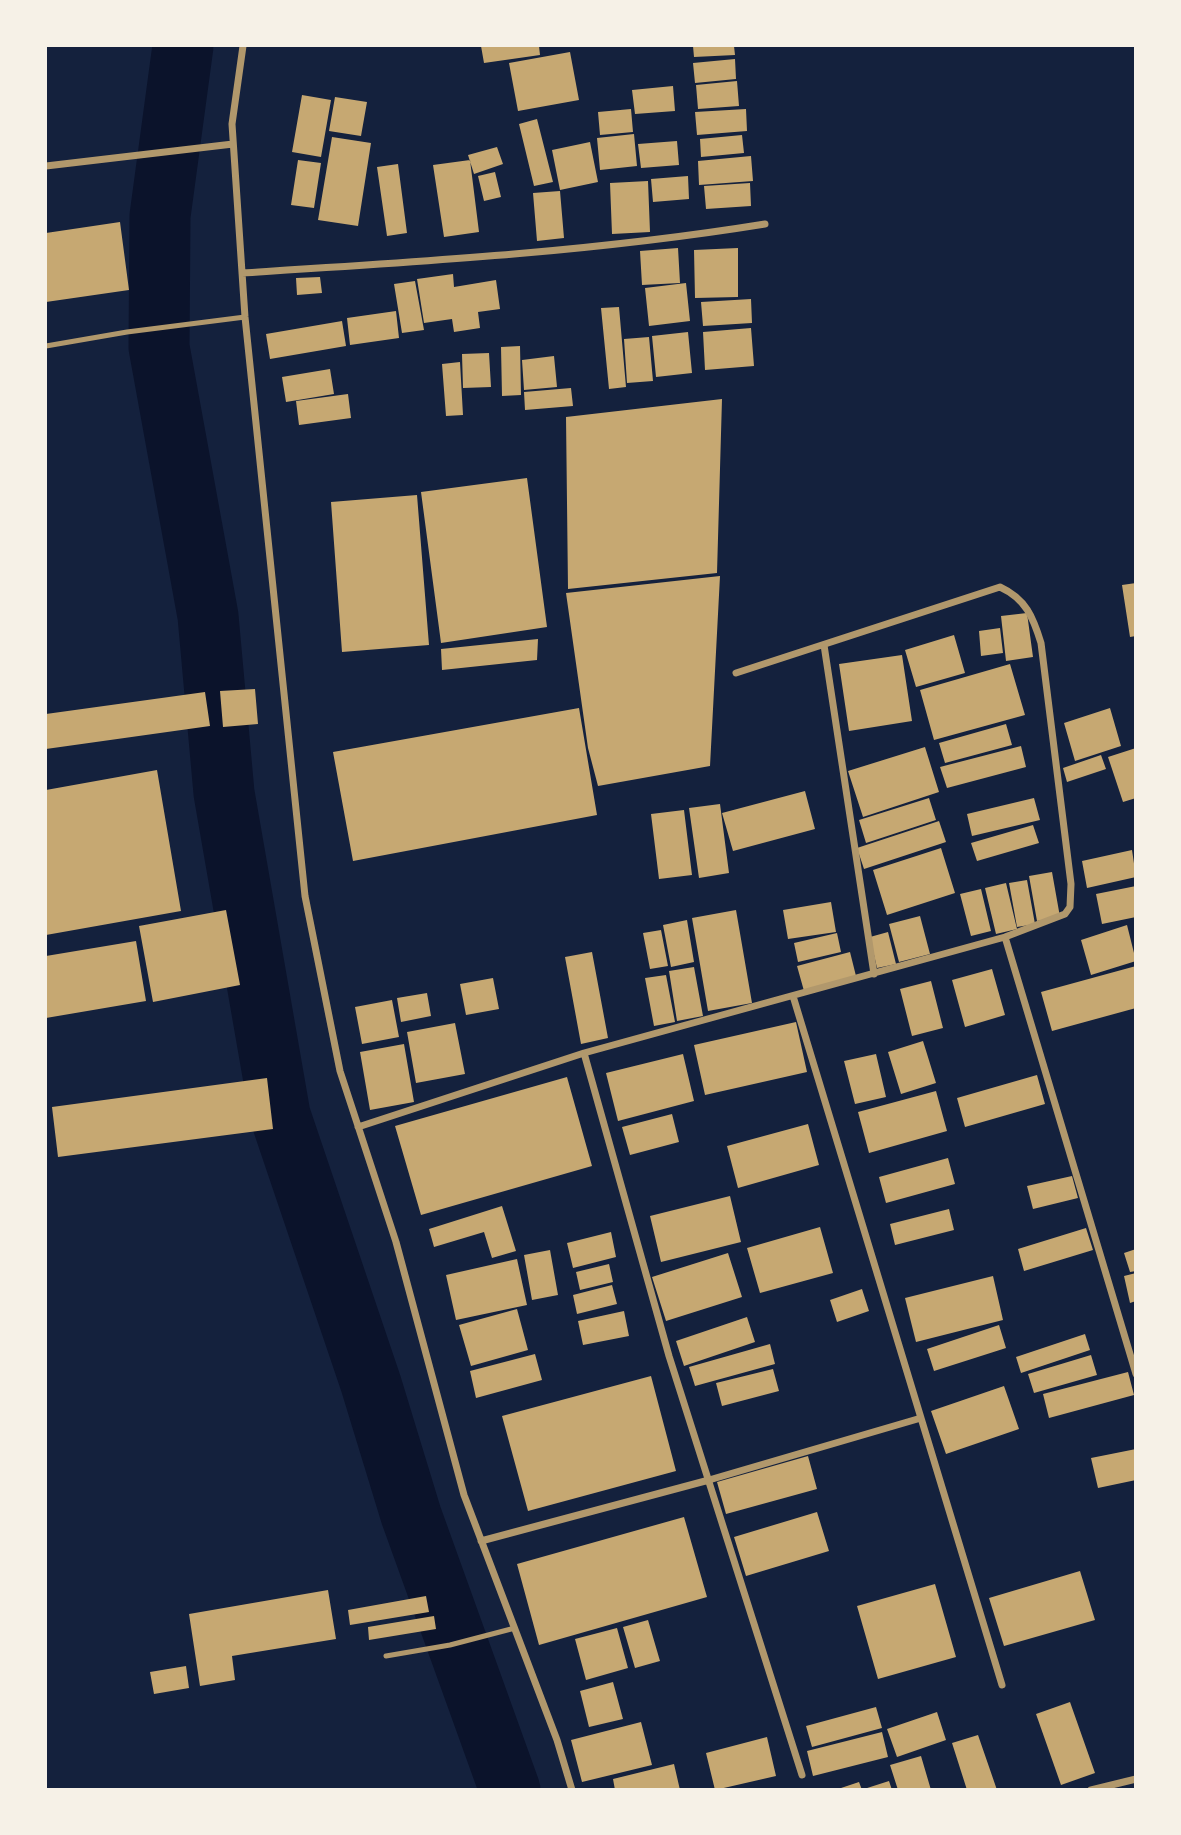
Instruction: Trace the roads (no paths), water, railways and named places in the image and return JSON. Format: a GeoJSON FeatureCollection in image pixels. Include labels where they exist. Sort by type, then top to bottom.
{"type":"FeatureCollection","features":[{"type":"Feature","properties":{"kind":"street"},"geometry":{"type":"LineString","coordinates":[[243,46],[232,124],[245,317],[305,896],[340,1071],[396,1242],[464,1495],[572,1790]]}},
{"type":"Feature","properties":{"kind":"street"},"geometry":{"type":"LineString","coordinates":[[46,166],[233,144]]}},
{"type":"Feature","properties":{"kind":"street"},"geometry":{"type":"LineString","coordinates":[[242,273],[521,256],[668,240],[765,224]]}},
{"type":"Feature","properties":{"kind":"street"},"geometry":{"type":"LineString","coordinates":[[358,1127],[584,1053],[1006,937],[1057,920],[1070,907],[1071,884],[1041,643],[1025,603],[1000,587],[736,673]]}},
{"type":"Feature","properties":{"kind":"street"},"geometry":{"type":"LineString","coordinates":[[824,645],[874,974]]}},
{"type":"Feature","properties":{"kind":"street"},"geometry":{"type":"LineString","coordinates":[[1006,937],[1136,1374]]}},
{"type":"Feature","properties":{"kind":"street"},"geometry":{"type":"LineString","coordinates":[[793,996],[1002,1685]]}},
{"type":"Feature","properties":{"kind":"street"},"geometry":{"type":"LineString","coordinates":[[584,1053],[669,1356],[802,1775]]}},
{"type":"Feature","properties":{"kind":"street"},"geometry":{"type":"LineString","coordinates":[[481,1541],[709,1480],[921,1418]]}},
{"type":"Feature","properties":{"kind":"street"},"geometry":{"type":"LineString","coordinates":[[1091,1790],[1136,1779]]}},
{"type":"Feature","properties":{"kind":"lane"},"geometry":{"type":"LineString","coordinates":[[46,346],[146,329],[245,317]]}},
{"type":"Feature","properties":{"kind":"lane"},"geometry":{"type":"LineString","coordinates":[[386,1656],[454,1644],[514,1628]]}},
{"type":"Feature","properties":{"kind":"waterway"},"geometry":{"type":"LineString","coordinates":[[183,46],[160,216],[159,347],[208,616],[224,793],[280,1115],[371,1384],[411,1515],[510,1790]]}}]}
